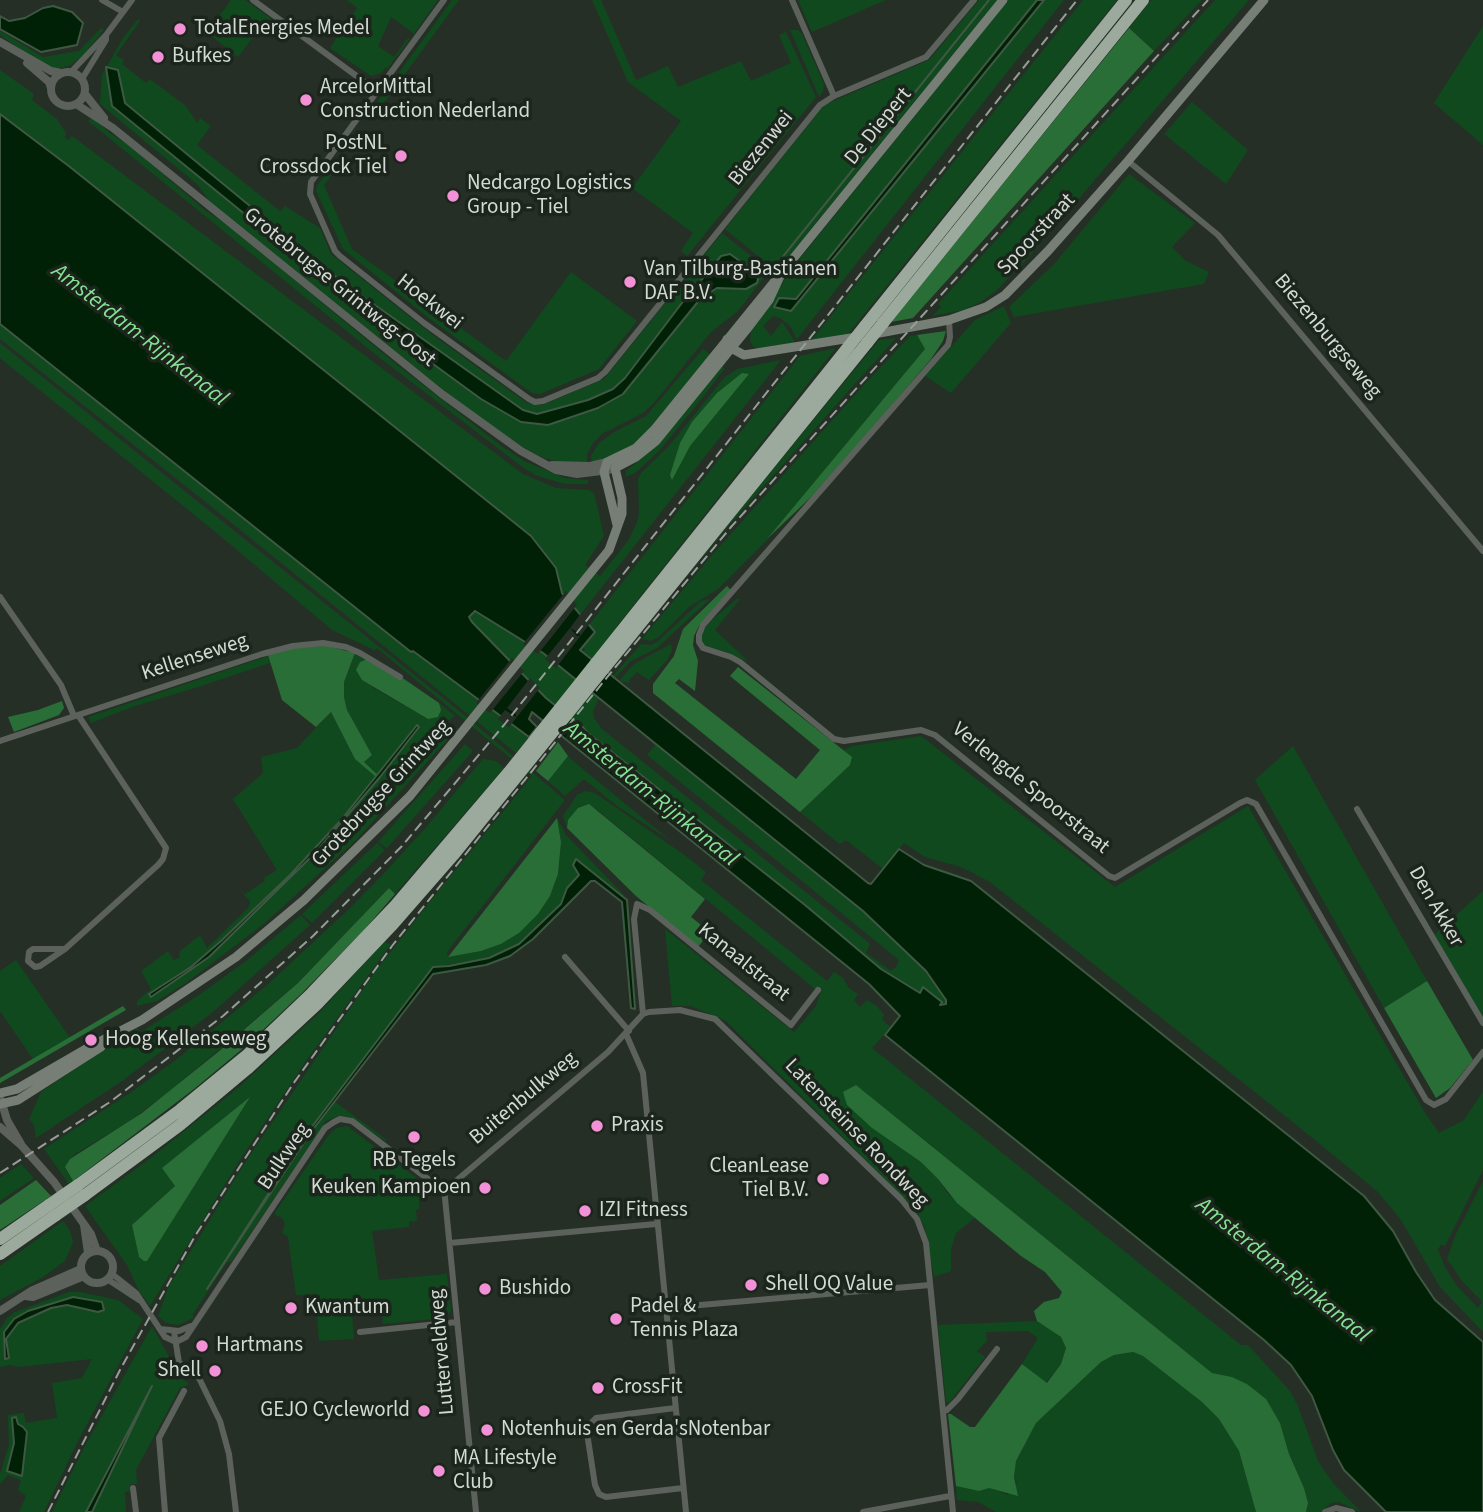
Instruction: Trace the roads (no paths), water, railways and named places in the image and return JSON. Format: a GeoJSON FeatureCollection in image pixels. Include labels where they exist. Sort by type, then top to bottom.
{"type":"FeatureCollection","features":[{"type":"Feature","properties":{"kind":"highway"},"geometry":{"type":"LineString","coordinates":[[636,620],[849,345],[1126,0]]}},
{"type":"Feature","properties":{"kind":"highway"},"geometry":{"type":"LineString","coordinates":[[0,1239],[52,1210],[151,1147],[215,1097],[317,1004],[400,916],[636,620],[867,343],[1143,0]]}},
{"type":"Feature","properties":{"kind":"highway"},"geometry":{"type":"LineString","coordinates":[[0,1254],[52,1210]]}},
{"type":"Feature","properties":{"kind":"main road","name":"De Diepert"},"geometry":{"type":"LineString","coordinates":[[608,467],[645,440],[732,343],[781,274],[1003,0]]}},
{"type":"Feature","properties":{"kind":"main road","name":"Spoorstraat"},"geometry":{"type":"LineString","coordinates":[[732,343],[742,355],[752,355],[949,320],[986,306],[1013,288],[1128,161],[1264,0]]}},
{"type":"Feature","properties":{"kind":"main road","name":"Grotebrugse Grintweg"},"geometry":{"type":"LineString","coordinates":[[1,1100],[18,1100],[57,1077],[236,957],[304,901],[410,796],[612,544],[623,507],[608,467]]}},
{"type":"Feature","properties":{"kind":"street"},"geometry":{"type":"LineString","coordinates":[[102,0],[122,12]]}},
{"type":"Feature","properties":{"kind":"street"},"geometry":{"type":"LineString","coordinates":[[71,72],[106,35],[132,0]]}},
{"type":"Feature","properties":{"kind":"street"},"geometry":{"type":"LineString","coordinates":[[253,0],[377,91]]}},
{"type":"Feature","properties":{"kind":"street","name":"Hoekwei"},"geometry":{"type":"LineString","coordinates":[[443,0],[310,187],[310,194],[335,251],[424,323],[529,399],[543,401],[598,378],[605,372],[720,228]]}},
{"type":"Feature","properties":{"kind":"street"},"geometry":{"type":"LineString","coordinates":[[792,0],[834,96]]}},
{"type":"Feature","properties":{"kind":"street","name":"Biezenwei"},"geometry":{"type":"LineString","coordinates":[[720,228],[820,105],[834,96],[926,57],[974,0]]}},
{"type":"Feature","properties":{"kind":"street"},"geometry":{"type":"LineString","coordinates":[[4,45],[44,77],[52,95],[60,103],[76,104],[85,94],[82,79],[106,40],[106,35]]}},
{"type":"Feature","properties":{"kind":"street"},"geometry":{"type":"LineString","coordinates":[[4,45],[51,71],[71,72],[82,79]]}},
{"type":"Feature","properties":{"kind":"street"},"geometry":{"type":"LineString","coordinates":[[51,89],[54,80],[61,73]]}},
{"type":"Feature","properties":{"kind":"street","name":"Grotebrugse Grintweg-Oost"},"geometry":{"type":"LineString","coordinates":[[85,94],[113,128]]}},
{"type":"Feature","properties":{"kind":"street","name":"Grotebrugse Grintweg-Oost"},"geometry":{"type":"LineString","coordinates":[[76,104],[113,128],[442,394],[521,451],[550,465],[608,467]]}},
{"type":"Feature","properties":{"kind":"street","name":"Biezenburgseweg"},"geometry":{"type":"LineString","coordinates":[[1128,161],[1218,235],[1483,551]]}},
{"type":"Feature","properties":{"kind":"street","name":"Verlengde Spoorstraat"},"geometry":{"type":"LineString","coordinates":[[949,320],[948,345],[703,625],[699,635],[703,648],[740,662],[838,740],[921,730],[935,735],[1109,876],[1115,878],[1240,803],[1247,800],[1256,804],[1426,1100],[1434,1105],[1446,1099],[1483,1052]]}},
{"type":"Feature","properties":{"kind":"street"},"geometry":{"type":"LineString","coordinates":[[0,597],[61,685],[76,715],[166,848],[163,859],[158,864],[65,948],[40,966],[35,967],[28,961],[27,956],[33,949],[65,948]]}},
{"type":"Feature","properties":{"kind":"street","name":"Kellenseweg"},"geometry":{"type":"LineString","coordinates":[[0,741],[262,654],[308,644],[323,643],[360,653],[400,677]]}},
{"type":"Feature","properties":{"kind":"street","name":"Den Akker"},"geometry":{"type":"LineString","coordinates":[[1357,809],[1483,1023]]}},
{"type":"Feature","properties":{"kind":"street","name":"Kanaalstraat"},"geometry":{"type":"LineString","coordinates":[[643,1014],[634,919],[637,904],[650,910],[791,1025],[818,990]]}},
{"type":"Feature","properties":{"kind":"street"},"geometry":{"type":"LineString","coordinates":[[565,957],[627,1033],[643,1073],[685,1512]]}},
{"type":"Feature","properties":{"kind":"street","name":"Latensteinse Rondweg"},"geometry":{"type":"LineString","coordinates":[[643,1014],[663,1010],[687,1011],[715,1019],[913,1213],[924,1235],[953,1512]]}},
{"type":"Feature","properties":{"kind":"street","name":"Buitenbulkweg"},"geometry":{"type":"LineString","coordinates":[[444,1188],[450,1186],[627,1033],[643,1014]]}},
{"type":"Feature","properties":{"kind":"street","name":"Grotebrugse Grintweg"},"geometry":{"type":"LineString","coordinates":[[1,1100],[7,1120],[22,1146]]}},
{"type":"Feature","properties":{"kind":"street","name":"Bulkweg"},"geometry":{"type":"LineString","coordinates":[[176,1342],[186,1337],[326,1128],[334,1122],[341,1119],[352,1121],[437,1186],[444,1188]]}},
{"type":"Feature","properties":{"kind":"street","name":"Grotebrugse Grintweg"},"geometry":{"type":"LineString","coordinates":[[0,1127],[22,1146],[54,1182],[91,1234],[92,1252]]}},
{"type":"Feature","properties":{"kind":"street","name":"Lutterveldweg"},"geometry":{"type":"LineString","coordinates":[[444,1188],[476,1512]]}},
{"type":"Feature","properties":{"kind":"street"},"geometry":{"type":"LineString","coordinates":[[450,1243],[656,1224]]}},
{"type":"Feature","properties":{"kind":"street"},"geometry":{"type":"LineString","coordinates":[[92,1252],[109,1257],[112,1263],[109,1276],[93,1282],[82,1272],[82,1260],[92,1252]]}},
{"type":"Feature","properties":{"kind":"street"},"geometry":{"type":"LineString","coordinates":[[0,1311],[31,1291],[82,1272]]}},
{"type":"Feature","properties":{"kind":"street"},"geometry":{"type":"LineString","coordinates":[[109,1276],[141,1300]]}},
{"type":"Feature","properties":{"kind":"street"},"geometry":{"type":"LineString","coordinates":[[666,1308],[930,1284]]}},
{"type":"Feature","properties":{"kind":"street"},"geometry":{"type":"LineString","coordinates":[[124,1287],[136,1293],[167,1339],[176,1342]]}},
{"type":"Feature","properties":{"kind":"street"},"geometry":{"type":"LineString","coordinates":[[117,1297],[124,1287]]}},
{"type":"Feature","properties":{"kind":"street"},"geometry":{"type":"LineString","coordinates":[[360,1332],[457,1322]]}},
{"type":"Feature","properties":{"kind":"street"},"geometry":{"type":"LineString","coordinates":[[161,1329],[182,1330],[193,1325]]}},
{"type":"Feature","properties":{"kind":"street"},"geometry":{"type":"LineString","coordinates":[[174,1331],[179,1363],[196,1371],[220,1421],[229,1454],[236,1512]]}},
{"type":"Feature","properties":{"kind":"street"},"geometry":{"type":"LineString","coordinates":[[943,1411],[958,1399],[997,1349]]}},
{"type":"Feature","properties":{"kind":"street"},"geometry":{"type":"LineString","coordinates":[[165,1512],[159,1438],[184,1391]]}},
{"type":"Feature","properties":{"kind":"street"},"geometry":{"type":"LineString","coordinates":[[675,1408],[596,1418],[588,1426],[587,1433],[595,1485],[599,1494],[607,1496],[683,1488]]}},
{"type":"Feature","properties":{"kind":"street"},"geometry":{"type":"LineString","coordinates":[[133,1488],[136,1512]]}},
{"type":"Feature","properties":{"kind":"street"},"geometry":{"type":"LineString","coordinates":[[863,1512],[950,1496]]}},
{"type":"Feature","properties":{"kind":"street"},"geometry":{"type":"LineString","coordinates":[[1325,1512],[1336,1508],[1352,1512]]}},
{"type":"Feature","properties":{"kind":"water"},"geometry":{"type":"Polygon","coordinates":[[[1037,0],[1044,0],[791,311],[774,307],[779,298],[796,299],[1037,0]]]}},
{"type":"Feature","properties":{"kind":"water"},"geometry":{"type":"Polygon","coordinates":[[[53,6],[72,12],[83,23],[77,45],[41,52],[0,29],[0,16],[9,21],[25,18],[43,8],[53,6]]]}},
{"type":"Feature","properties":{"kind":"water"},"geometry":{"type":"Polygon","coordinates":[[[106,67],[118,70],[125,103],[341,281],[523,410],[537,414],[588,400],[613,389],[625,378],[691,291],[688,285],[691,282],[698,284],[721,256],[730,254],[755,272],[757,283],[746,289],[717,288],[701,298],[623,394],[598,408],[548,425],[521,422],[481,399],[392,334],[112,106],[106,67]]]}},
{"type":"Feature","properties":{"kind":"water","name":"Amsterdam-Rijnkanaal"},"geometry":{"type":"Polygon","coordinates":[[[0,114],[531,536],[556,568],[562,593],[595,632],[580,650],[868,883],[871,884],[899,849],[924,865],[971,881],[1364,1196],[1393,1231],[1435,1300],[1483,1342],[1483,1512],[1386,1512],[1344,1470],[1333,1450],[1312,1396],[1291,1365],[1264,1340],[885,1035],[900,1016],[869,984],[532,712],[529,719],[537,727],[529,737],[411,652],[0,324],[0,114]],[[475,611],[469,617],[546,698],[588,733],[805,905],[881,969],[920,993],[923,987],[942,1002],[940,1005],[946,1004],[926,971],[863,911],[543,653],[475,611]]]}},
{"type":"Feature","properties":{"kind":"water"},"geometry":{"type":"Polygon","coordinates":[[[417,725],[419,727],[380,777],[316,852],[209,957],[151,997],[149,994],[191,967],[221,941],[290,875],[341,820],[417,725]]]}},
{"type":"Feature","properties":{"kind":"water"},"geometry":{"type":"Polygon","coordinates":[[[576,859],[627,900],[635,1009],[631,1008],[622,902],[595,881],[591,881],[533,939],[510,956],[486,965],[433,974],[311,1132],[207,1289],[308,1132],[433,967],[489,958],[519,944],[561,904],[567,888],[579,875],[573,865],[576,859]]]}},
{"type":"Feature","properties":{"kind":"water"},"geometry":{"type":"Polygon","coordinates":[[[73,1297],[102,1302],[104,1310],[98,1312],[67,1305],[51,1308],[18,1323],[6,1339],[9,1358],[5,1359],[4,1332],[14,1319],[28,1311],[73,1297]]]}},
{"type":"Feature","properties":{"kind":"water"},"geometry":{"type":"Polygon","coordinates":[[[152,1386],[92,1512],[86,1512],[152,1386]]]}},
{"type":"Feature","properties":{"kind":"water"},"geometry":{"type":"Polygon","coordinates":[[[16,1417],[18,1424],[27,1432],[22,1476],[7,1471],[14,1443],[12,1418],[16,1417]]]}},
{"type":"Feature","properties":{"kind":"waterway"},"geometry":{"type":"LineString","coordinates":[[781,259],[989,0]]}},
{"type":"Feature","properties":{"kind":"railway"},"geometry":{"type":"LineString","coordinates":[[0,1173],[110,1102],[223,1016],[313,936],[402,846],[504,725],[1077,0]]}},
{"type":"Feature","properties":{"kind":"railway"},"geometry":{"type":"LineString","coordinates":[[48,1512],[121,1368],[195,1236],[293,1084],[392,946],[731,527],[1208,0]]}},
{"type":"Feature","properties":{"kind":"place","name":"TotalEnergies Medel"},"geometry":{"type":"Point","coordinates":[180,29]}},
{"type":"Feature","properties":{"kind":"place","name":"Bufkes"},"geometry":{"type":"Point","coordinates":[158,57]}},
{"type":"Feature","properties":{"kind":"place","name":"ArcelorMittal Construction Nederland"},"geometry":{"type":"Point","coordinates":[306,100]}},
{"type":"Feature","properties":{"kind":"place","name":"PostNL Crossdock Tiel"},"geometry":{"type":"Point","coordinates":[401,156]}},
{"type":"Feature","properties":{"kind":"place","name":"Nedcargo Logistics Group - Tiel"},"geometry":{"type":"Point","coordinates":[453,196]}},
{"type":"Feature","properties":{"kind":"place","name":"Van Tilburg-Bastianen DAF B.V."},"geometry":{"type":"Point","coordinates":[630,282]}},
{"type":"Feature","properties":{"kind":"place","name":"Hoog Kellenseweg"},"geometry":{"type":"Point","coordinates":[91,1040]}},
{"type":"Feature","properties":{"kind":"place","name":"Praxis"},"geometry":{"type":"Point","coordinates":[597,1126]}},
{"type":"Feature","properties":{"kind":"place","name":"RB Tegels"},"geometry":{"type":"Point","coordinates":[414,1137]}},
{"type":"Feature","properties":{"kind":"place","name":"CleanLease Tiel B.V."},"geometry":{"type":"Point","coordinates":[823,1179]}},
{"type":"Feature","properties":{"kind":"place","name":"Keuken Kampioen"},"geometry":{"type":"Point","coordinates":[485,1188]}},
{"type":"Feature","properties":{"kind":"place","name":"IZI Fitness"},"geometry":{"type":"Point","coordinates":[585,1211]}},
{"type":"Feature","properties":{"kind":"place","name":"Shell OQ Value"},"geometry":{"type":"Point","coordinates":[751,1285]}},
{"type":"Feature","properties":{"kind":"place","name":"Bushido"},"geometry":{"type":"Point","coordinates":[485,1289]}},
{"type":"Feature","properties":{"kind":"place","name":"Kwantum"},"geometry":{"type":"Point","coordinates":[291,1308]}},
{"type":"Feature","properties":{"kind":"place","name":"Padel & Tennis Plaza"},"geometry":{"type":"Point","coordinates":[616,1319]}},
{"type":"Feature","properties":{"kind":"place","name":"Hartmans"},"geometry":{"type":"Point","coordinates":[202,1346]}},
{"type":"Feature","properties":{"kind":"place","name":"Shell"},"geometry":{"type":"Point","coordinates":[215,1371]}},
{"type":"Feature","properties":{"kind":"place","name":"CrossFit"},"geometry":{"type":"Point","coordinates":[598,1388]}},
{"type":"Feature","properties":{"kind":"place","name":"GEJO Cycleworld"},"geometry":{"type":"Point","coordinates":[424,1411]}},
{"type":"Feature","properties":{"kind":"place","name":"Notenhuis en Gerda'sNotenbar"},"geometry":{"type":"Point","coordinates":[487,1430]}},
{"type":"Feature","properties":{"kind":"place","name":"MA Lifestyle Club"},"geometry":{"type":"Point","coordinates":[439,1471]}}]}
